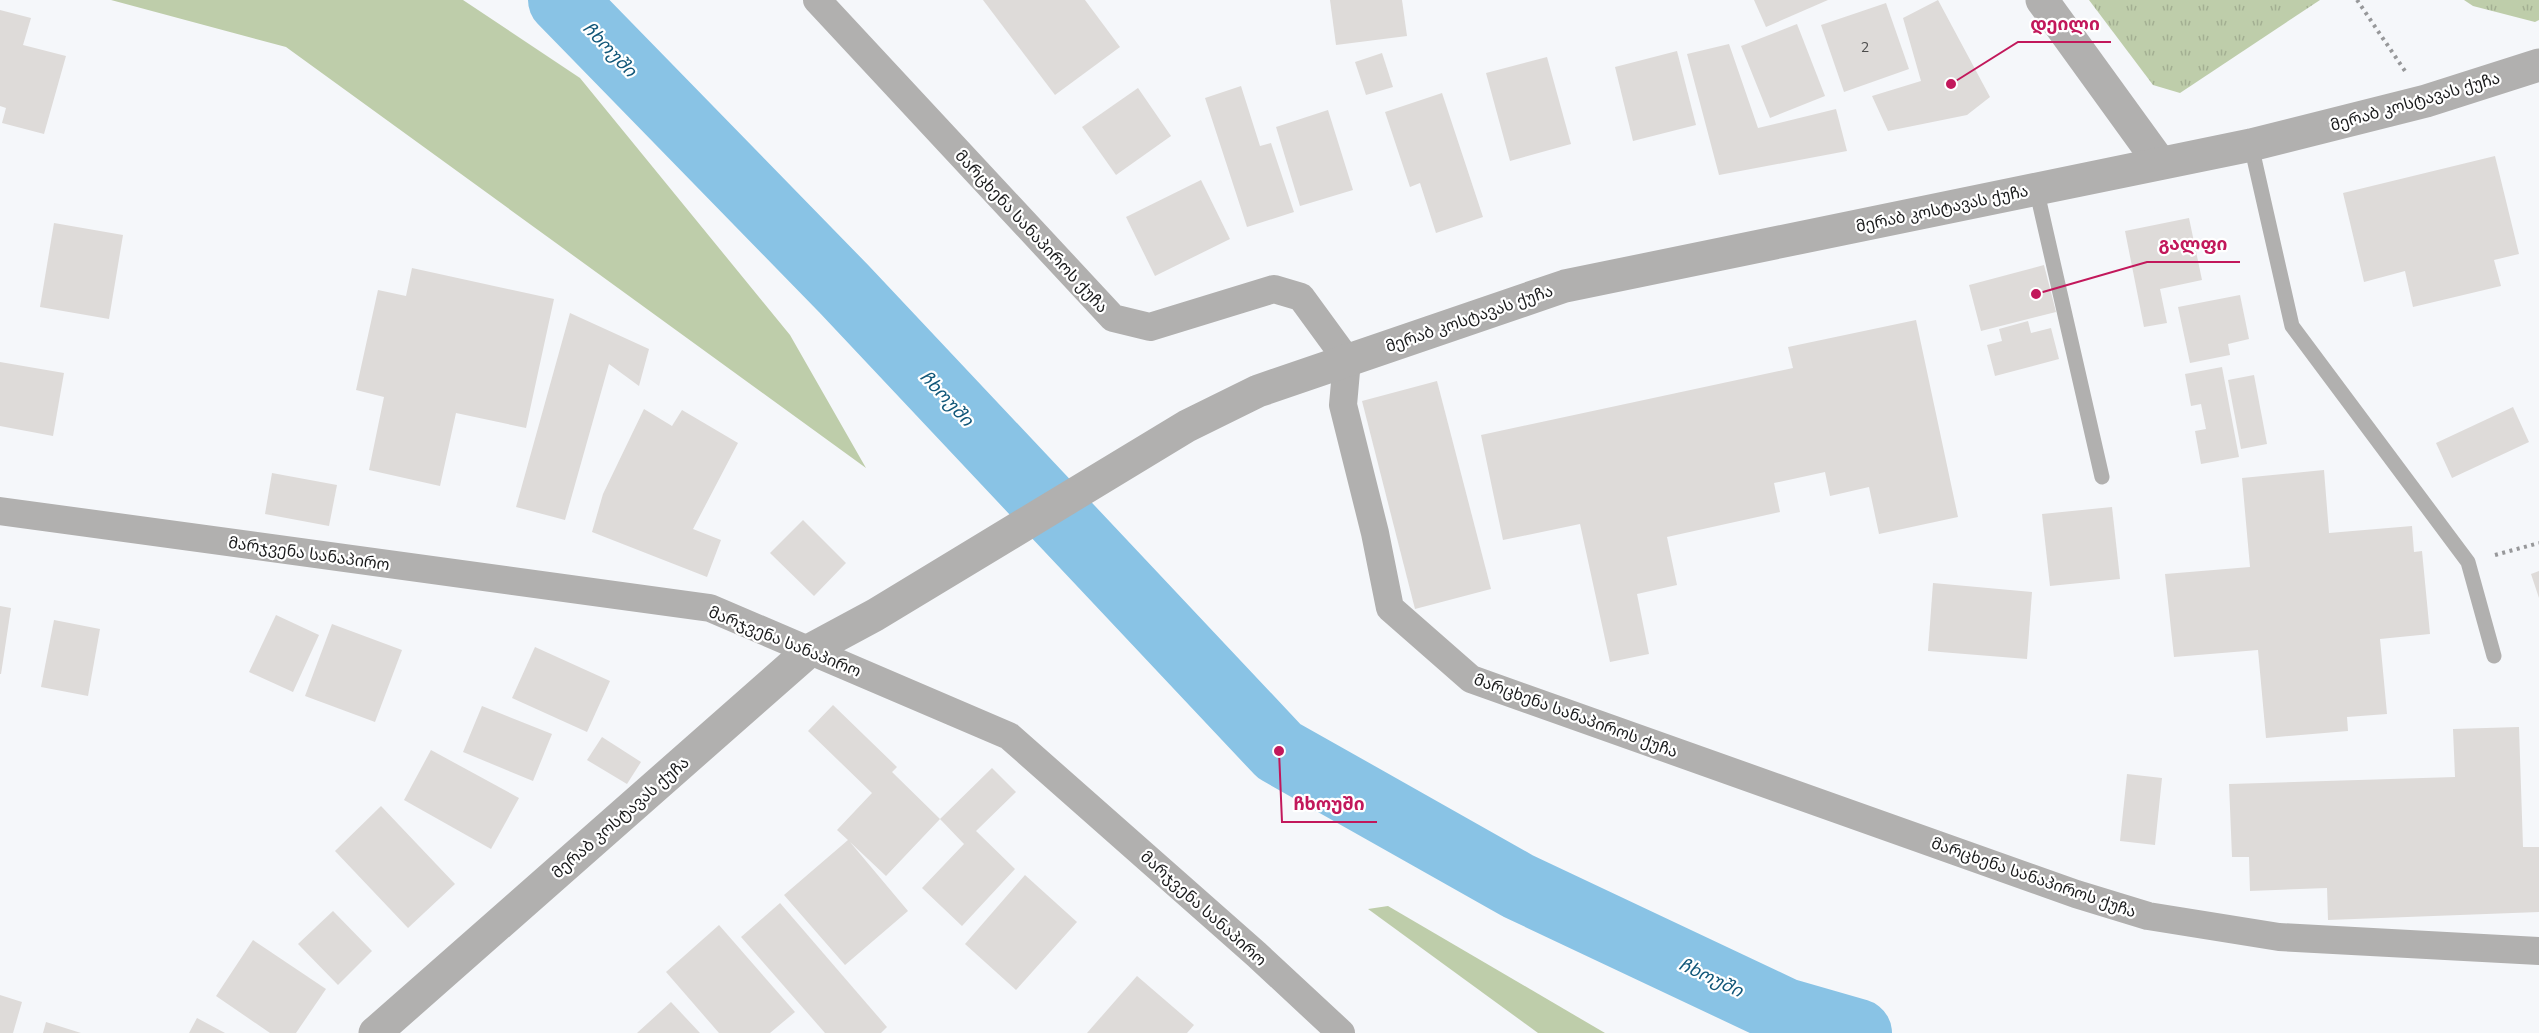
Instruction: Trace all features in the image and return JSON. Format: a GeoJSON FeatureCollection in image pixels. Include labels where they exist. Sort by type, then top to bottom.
{"type":"FeatureCollection","features":[{"type":"Feature","properties":{"kind":"street","name":"მარცხენა სანაპიროს ქუჩა"},"geometry":{"type":"LineString","coordinates":[[817,0],[1113,318],[1150,327],[1275,289],[1300,297],[1347,360],[1343,405],[1375,533],[1390,608],[1471,679],[2064,890],[2148,915],[2279,937],[2539,951]]}},
{"type":"Feature","properties":{"kind":"street"},"geometry":{"type":"LineString","coordinates":[[2042,0],[2160,163]]}},
{"type":"Feature","properties":{"kind":"street","name":"მერაბ კოსტავას ქუჩა"},"geometry":{"type":"LineString","coordinates":[[375,1033],[810,650],[875,615],[1188,426],[1258,391],[1565,286],[2251,145],[2426,101],[2539,65]]}},
{"type":"Feature","properties":{"kind":"street","name":"მარჯვენა სანაპირო"},"geometry":{"type":"LineString","coordinates":[[0,511],[710,609],[1009,736],[1256,954],[1341,1033]]}},
{"type":"Feature","properties":{"kind":"lane"},"geometry":{"type":"LineString","coordinates":[[2251,145],[2292,326],[2468,562],[2494,656]]}},
{"type":"Feature","properties":{"kind":"lane"},"geometry":{"type":"LineString","coordinates":[[2036,188],[2102,477]]}},
{"type":"Feature","properties":{"kind":"path"},"geometry":{"type":"LineString","coordinates":[[2357,0],[2426,101]]}},
{"type":"Feature","properties":{"kind":"path"},"geometry":{"type":"LineString","coordinates":[[2468,562],[2539,543]]}},
{"type":"Feature","properties":{"kind":"green space"},"geometry":{"type":"Polygon","coordinates":[[[111,0],[463,0],[580,78],[790,335],[866,468],[286,47],[111,0]]]}},
{"type":"Feature","properties":{"kind":"green space"},"geometry":{"type":"Polygon","coordinates":[[[2089,0],[2320,0],[2180,93],[2153,85],[2089,0]]]}},
{"type":"Feature","properties":{"kind":"green space"},"geometry":{"type":"Polygon","coordinates":[[[2464,0],[2539,0],[2539,20],[2535,22],[2473,6],[2464,0]]]}},
{"type":"Feature","properties":{"kind":"green space"},"geometry":{"type":"Polygon","coordinates":[[[1388,906],[1605,1033],[1538,1033],[1368,909],[1388,906]]]}},
{"type":"Feature","properties":{"kind":"building"},"geometry":{"type":"Polygon","coordinates":[[[983,0],[1085,0],[1120,47],[1055,95],[983,0]]]}},
{"type":"Feature","properties":{"kind":"building"},"geometry":{"type":"Polygon","coordinates":[[[1330,0],[1402,0],[1407,36],[1336,45],[1330,0]]]}},
{"type":"Feature","properties":{"kind":"building"},"geometry":{"type":"Polygon","coordinates":[[[1754,0],[1828,0],[1766,27],[1754,0]]]}},
{"type":"Feature","properties":{"kind":"building"},"geometry":{"type":"Polygon","coordinates":[[[1938,0],[1990,97],[1967,115],[1888,131],[1872,96],[1921,81],[1903,18],[1938,0]]]}},
{"type":"Feature","properties":{"kind":"building"},"geometry":{"type":"Polygon","coordinates":[[[1886,3],[1909,69],[1844,92],[1821,25],[1886,3]]]}},
{"type":"Feature","properties":{"kind":"building"},"geometry":{"type":"Polygon","coordinates":[[[0,10],[31,18],[23,45],[66,56],[44,134],[2,123],[6,108],[0,106],[0,10]]]}},
{"type":"Feature","properties":{"kind":"building"},"geometry":{"type":"Polygon","coordinates":[[[1797,24],[1825,96],[1770,118],[1741,46],[1797,24]]]}},
{"type":"Feature","properties":{"kind":"building"},"geometry":{"type":"Polygon","coordinates":[[[1729,44],[1758,128],[1836,109],[1847,151],[1719,175],[1687,54],[1729,44]]]}},
{"type":"Feature","properties":{"kind":"building"},"geometry":{"type":"Polygon","coordinates":[[[1677,51],[1696,125],[1633,141],[1615,67],[1677,51]]]}},
{"type":"Feature","properties":{"kind":"building"},"geometry":{"type":"Polygon","coordinates":[[[1382,53],[1393,87],[1366,95],[1355,62],[1382,53]]]}},
{"type":"Feature","properties":{"kind":"building"},"geometry":{"type":"Polygon","coordinates":[[[1547,57],[1571,144],[1510,161],[1486,73],[1547,57]]]}},
{"type":"Feature","properties":{"kind":"building"},"geometry":{"type":"Polygon","coordinates":[[[1241,86],[1260,146],[1271,143],[1294,212],[1247,227],[1205,98],[1241,86]]]}},
{"type":"Feature","properties":{"kind":"building"},"geometry":{"type":"Polygon","coordinates":[[[1138,88],[1171,136],[1116,175],[1082,127],[1138,88]]]}},
{"type":"Feature","properties":{"kind":"building"},"geometry":{"type":"Polygon","coordinates":[[[1442,93],[1483,217],[1436,233],[1420,183],[1410,187],[1385,112],[1442,93]]]}},
{"type":"Feature","properties":{"kind":"building"},"geometry":{"type":"Polygon","coordinates":[[[1328,110],[1353,190],[1300,206],[1276,127],[1328,110]]]}},
{"type":"Feature","properties":{"kind":"building"},"geometry":{"type":"Polygon","coordinates":[[[2495,156],[2519,254],[2494,260],[2501,286],[2413,307],[2405,271],[2364,282],[2343,193],[2495,156]]]}},
{"type":"Feature","properties":{"kind":"building"},"geometry":{"type":"Polygon","coordinates":[[[1201,180],[1230,239],[1155,276],[1126,217],[1201,180]]]}},
{"type":"Feature","properties":{"kind":"building"},"geometry":{"type":"Polygon","coordinates":[[[2189,218],[2202,280],[2160,289],[2167,323],[2144,327],[2125,231],[2189,218]]]}},
{"type":"Feature","properties":{"kind":"building"},"geometry":{"type":"Polygon","coordinates":[[[54,223],[123,235],[109,319],[40,307],[54,223]]]}},
{"type":"Feature","properties":{"kind":"building"},"geometry":{"type":"Polygon","coordinates":[[[2044,265],[2056,312],[1981,331],[1969,285],[2044,265]]]}},
{"type":"Feature","properties":{"kind":"building"},"geometry":{"type":"Polygon","coordinates":[[[412,268],[554,299],[526,428],[456,413],[440,486],[369,470],[384,397],[356,390],[378,290],[406,296],[412,268]]]}},
{"type":"Feature","properties":{"kind":"building"},"geometry":{"type":"Polygon","coordinates":[[[2240,295],[2249,339],[2228,344],[2230,355],[2190,363],[2178,307],[2240,295]]]}},
{"type":"Feature","properties":{"kind":"building"},"geometry":{"type":"Polygon","coordinates":[[[570,313],[649,349],[639,386],[609,364],[565,520],[516,507],[570,313]]]}},
{"type":"Feature","properties":{"kind":"building"},"geometry":{"type":"Polygon","coordinates":[[[1916,320],[1958,517],[1879,534],[1869,487],[1830,496],[1825,472],[1774,483],[1780,512],[1667,537],[1677,585],[1637,594],[1649,654],[1610,662],[1580,524],[1503,540],[1481,435],[1793,368],[1788,347],[1916,320]]]}},
{"type":"Feature","properties":{"kind":"building"},"geometry":{"type":"Polygon","coordinates":[[[2028,321],[2031,333],[2051,328],[2059,359],[1995,376],[1987,345],[2002,341],[1999,329],[2028,321]]]}},
{"type":"Feature","properties":{"kind":"building"},"geometry":{"type":"Polygon","coordinates":[[[0,362],[64,373],[53,436],[0,426],[0,362]]]}},
{"type":"Feature","properties":{"kind":"building"},"geometry":{"type":"Polygon","coordinates":[[[2222,367],[2239,457],[2201,464],[2195,431],[2206,429],[2201,404],[2191,406],[2185,374],[2222,367]]]}},
{"type":"Feature","properties":{"kind":"building"},"geometry":{"type":"Polygon","coordinates":[[[2254,375],[2267,444],[2241,449],[2228,380],[2254,375]]]}},
{"type":"Feature","properties":{"kind":"building"},"geometry":{"type":"Polygon","coordinates":[[[1437,381],[1491,589],[1415,609],[1362,401],[1437,381]]]}},
{"type":"Feature","properties":{"kind":"building"},"geometry":{"type":"Polygon","coordinates":[[[2513,407],[2529,442],[2452,478],[2436,443],[2513,407]]]}},
{"type":"Feature","properties":{"kind":"building"},"geometry":{"type":"Polygon","coordinates":[[[644,409],[672,426],[682,410],[738,443],[693,529],[721,540],[707,577],[592,532],[603,494],[644,409]]]}},
{"type":"Feature","properties":{"kind":"building"},"geometry":{"type":"Polygon","coordinates":[[[2324,470],[2329,533],[2412,526],[2414,552],[2422,551],[2430,634],[2380,639],[2387,714],[2347,717],[2348,731],[2266,738],[2258,650],[2174,657],[2165,574],[2250,567],[2242,478],[2324,470]]]}},
{"type":"Feature","properties":{"kind":"building"},"geometry":{"type":"Polygon","coordinates":[[[272,473],[337,485],[329,526],[265,514],[272,473]]]}},
{"type":"Feature","properties":{"kind":"building"},"geometry":{"type":"Polygon","coordinates":[[[2112,507],[2120,579],[2050,586],[2042,514],[2112,507]]]}},
{"type":"Feature","properties":{"kind":"building"},"geometry":{"type":"Polygon","coordinates":[[[803,520],[846,563],[814,596],[770,553],[803,520]]]}},
{"type":"Feature","properties":{"kind":"building"},"geometry":{"type":"Polygon","coordinates":[[[2539,571],[2539,598],[2531,574],[2539,571]]]}},
{"type":"Feature","properties":{"kind":"building"},"geometry":{"type":"Polygon","coordinates":[[[1933,583],[2032,592],[2027,659],[1928,651],[1933,583]]]}},
{"type":"Feature","properties":{"kind":"building"},"geometry":{"type":"Polygon","coordinates":[[[0,606],[11,608],[1,674],[0,674],[0,606]]]}},
{"type":"Feature","properties":{"kind":"building"},"geometry":{"type":"Polygon","coordinates":[[[276,615],[319,635],[293,692],[249,672],[276,615]]]}},
{"type":"Feature","properties":{"kind":"building"},"geometry":{"type":"Polygon","coordinates":[[[54,620],[100,629],[88,696],[41,687],[54,620]]]}},
{"type":"Feature","properties":{"kind":"building"},"geometry":{"type":"Polygon","coordinates":[[[332,624],[402,650],[375,722],[305,696],[332,624]]]}},
{"type":"Feature","properties":{"kind":"building"},"geometry":{"type":"Polygon","coordinates":[[[535,647],[610,681],[587,732],[512,698],[535,647]]]}},
{"type":"Feature","properties":{"kind":"building"},"geometry":{"type":"Polygon","coordinates":[[[833,705],[897,767],[892,772],[940,819],[886,876],[850,842],[908,911],[845,965],[784,895],[848,840],[837,830],[872,793],[808,731],[833,705]]]}},
{"type":"Feature","properties":{"kind":"building"},"geometry":{"type":"Polygon","coordinates":[[[482,706],[552,734],[533,781],[463,752],[482,706]]]}},
{"type":"Feature","properties":{"kind":"building"},"geometry":{"type":"Polygon","coordinates":[[[2519,727],[2523,847],[2539,847],[2539,912],[2328,920],[2327,888],[2250,891],[2249,857],[2232,857],[2229,784],[2455,777],[2453,729],[2519,727]]]}},
{"type":"Feature","properties":{"kind":"building"},"geometry":{"type":"Polygon","coordinates":[[[602,737],[641,762],[627,784],[587,760],[602,737]]]}},
{"type":"Feature","properties":{"kind":"building"},"geometry":{"type":"Polygon","coordinates":[[[431,750],[519,798],[491,849],[404,800],[431,750]]]}},
{"type":"Feature","properties":{"kind":"building"},"geometry":{"type":"Polygon","coordinates":[[[992,768],[1016,792],[976,831],[1015,869],[962,926],[922,888],[964,844],[940,819],[992,768]]]}},
{"type":"Feature","properties":{"kind":"building"},"geometry":{"type":"Polygon","coordinates":[[[2127,774],[2162,778],[2155,845],[2120,841],[2127,774]]]}},
{"type":"Feature","properties":{"kind":"building"},"geometry":{"type":"Polygon","coordinates":[[[381,806],[455,884],[408,928],[335,851],[381,806]]]}},
{"type":"Feature","properties":{"kind":"building"},"geometry":{"type":"Polygon","coordinates":[[[1025,875],[1077,922],[1016,990],[965,944],[1025,875]]]}},
{"type":"Feature","properties":{"kind":"building"},"geometry":{"type":"Polygon","coordinates":[[[780,903],[887,1027],[881,1033],[825,1033],[741,937],[780,903]]]}},
{"type":"Feature","properties":{"kind":"building"},"geometry":{"type":"Polygon","coordinates":[[[333,911],[372,951],[338,985],[298,944],[333,911]]]}},
{"type":"Feature","properties":{"kind":"building"},"geometry":{"type":"Polygon","coordinates":[[[719,925],[795,1012],[770,1033],[719,1033],[666,972],[719,925]]]}},
{"type":"Feature","properties":{"kind":"building"},"geometry":{"type":"Polygon","coordinates":[[[253,940],[326,989],[296,1033],[270,1033],[216,996],[253,940]]]}},
{"type":"Feature","properties":{"kind":"building"},"geometry":{"type":"Polygon","coordinates":[[[1137,976],[1194,1025],[1187,1033],[1087,1033],[1137,976]]]}},
{"type":"Feature","properties":{"kind":"building"},"geometry":{"type":"Polygon","coordinates":[[[0,995],[22,1002],[13,1033],[0,1033],[0,995]]]}},
{"type":"Feature","properties":{"kind":"building"},"geometry":{"type":"Polygon","coordinates":[[[671,1002],[700,1033],[637,1033],[671,1002]]]}},
{"type":"Feature","properties":{"kind":"building"},"geometry":{"type":"Polygon","coordinates":[[[197,1018],[225,1033],[189,1033],[197,1018]]]}},
{"type":"Feature","properties":{"kind":"building"},"geometry":{"type":"Polygon","coordinates":[[[46,1022],[81,1033],[43,1033],[46,1022]]]}},
{"type":"Feature","properties":{"kind":"waterway","name":"ჩხოუში"},"geometry":{"type":"LineString","coordinates":[[562,0],[844,289],[1279,751],[1518,886],[1785,1012],[1858,1033]]}},
{"type":"Feature","properties":{"kind":"place","name":"დეილი"},"geometry":{"type":"Point","coordinates":[1951,84]}},
{"type":"Feature","properties":{"kind":"place","name":"გალფი"},"geometry":{"type":"Point","coordinates":[2036,294]}},
{"type":"Feature","properties":{"kind":"place","name":"ჩხოუში"},"geometry":{"type":"Point","coordinates":[1279,751]}}]}
